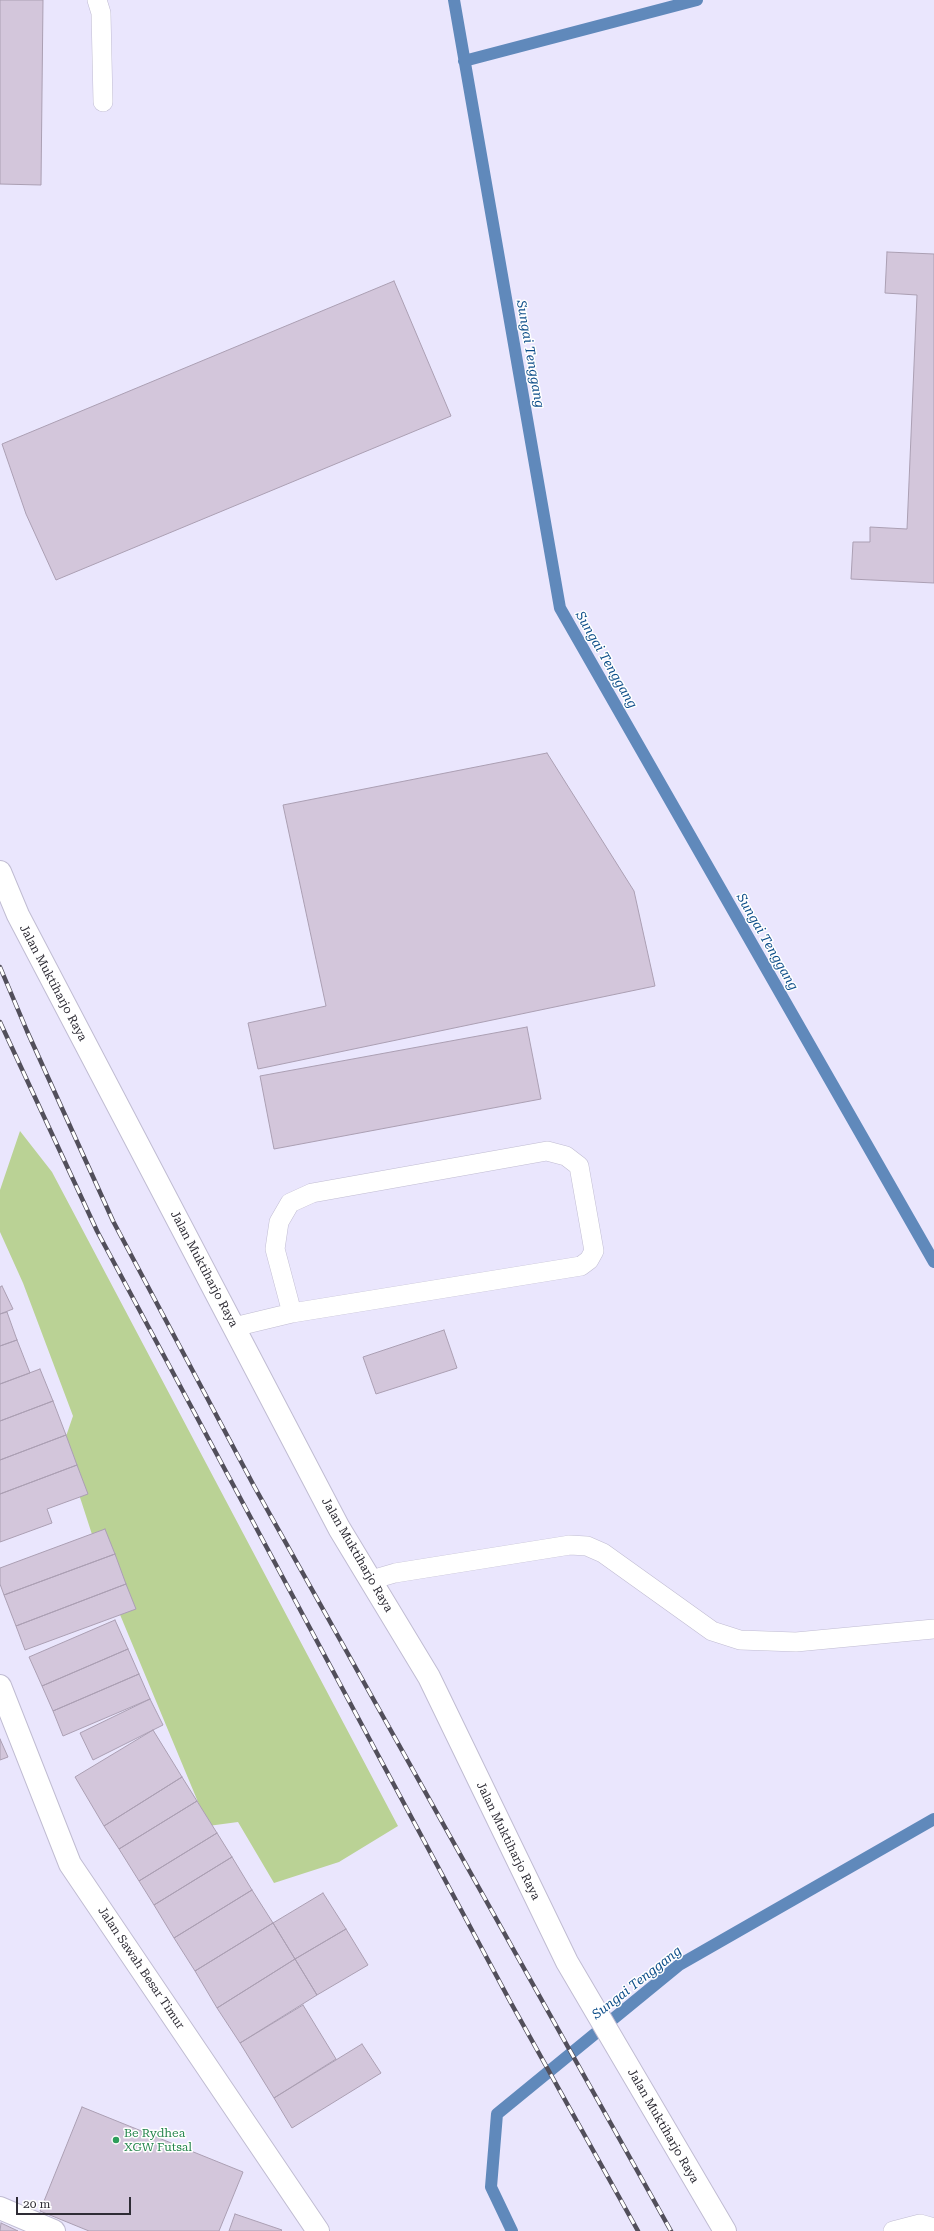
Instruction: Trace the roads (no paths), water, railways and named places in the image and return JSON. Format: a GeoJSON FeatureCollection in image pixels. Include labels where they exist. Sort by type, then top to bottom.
{"type":"FeatureCollection","features":[{"type":"Feature","properties":{"kind":"street","name":"Jalan Muktiharjo Raya"},"geometry":{"type":"LineString","coordinates":[[0,872],[18,915],[339,1528],[429,1677],[567,1962],[726,2231]]}},
{"type":"Feature","properties":{"kind":"street","name":"Jalan Sawah Besar Timur"},"geometry":{"type":"LineString","coordinates":[[0,1686],[70,1864],[318,2231]]}},
{"type":"Feature","properties":{"kind":"street"},"geometry":{"type":"LineString","coordinates":[[0,2208],[54,2231]]}},
{"type":"Feature","properties":{"kind":"lane"},"geometry":{"type":"LineString","coordinates":[[97,0],[101,13],[103,102]]}},
{"type":"Feature","properties":{"kind":"lane"},"geometry":{"type":"LineString","coordinates":[[234,1327],[292,1313],[581,1266],[589,1260],[594,1251],[579,1166],[566,1156],[547,1151],[312,1193],[290,1203],[279,1222],[275,1249],[292,1313]]}},
{"type":"Feature","properties":{"kind":"lane"},"geometry":{"type":"LineString","coordinates":[[370,1580],[395,1573],[570,1545],[587,1546],[603,1553],[712,1631],[740,1640],[796,1642],[934,1629]]}},
{"type":"Feature","properties":{"kind":"lane"},"geometry":{"type":"LineString","coordinates":[[893,2231],[920,2224],[934,2228]]}},
{"type":"Feature","properties":{"kind":"waterway","name":"Sungai Tenggang"},"geometry":{"type":"LineString","coordinates":[[454,0],[560,608],[934,1262]]}},
{"type":"Feature","properties":{"kind":"waterway"},"geometry":{"type":"LineString","coordinates":[[464,61],[697,0]]}},
{"type":"Feature","properties":{"kind":"waterway","name":"Sungai Tenggang"},"geometry":{"type":"LineString","coordinates":[[512,2231],[491,2187],[497,2114],[679,1965],[934,1819]]}},
{"type":"Feature","properties":{"kind":"railway"},"geometry":{"type":"LineString","coordinates":[[0,967],[27,1031],[113,1221],[254,1486],[671,2231]]}},
{"type":"Feature","properties":{"kind":"railway"},"geometry":{"type":"LineString","coordinates":[[0,1022],[97,1231],[511,2003],[638,2231]]}},
{"type":"Feature","properties":{"kind":"place","name":"Be Rydhea XGW Futsal"},"geometry":{"type":"Point","coordinates":[116,2140]}}]}
